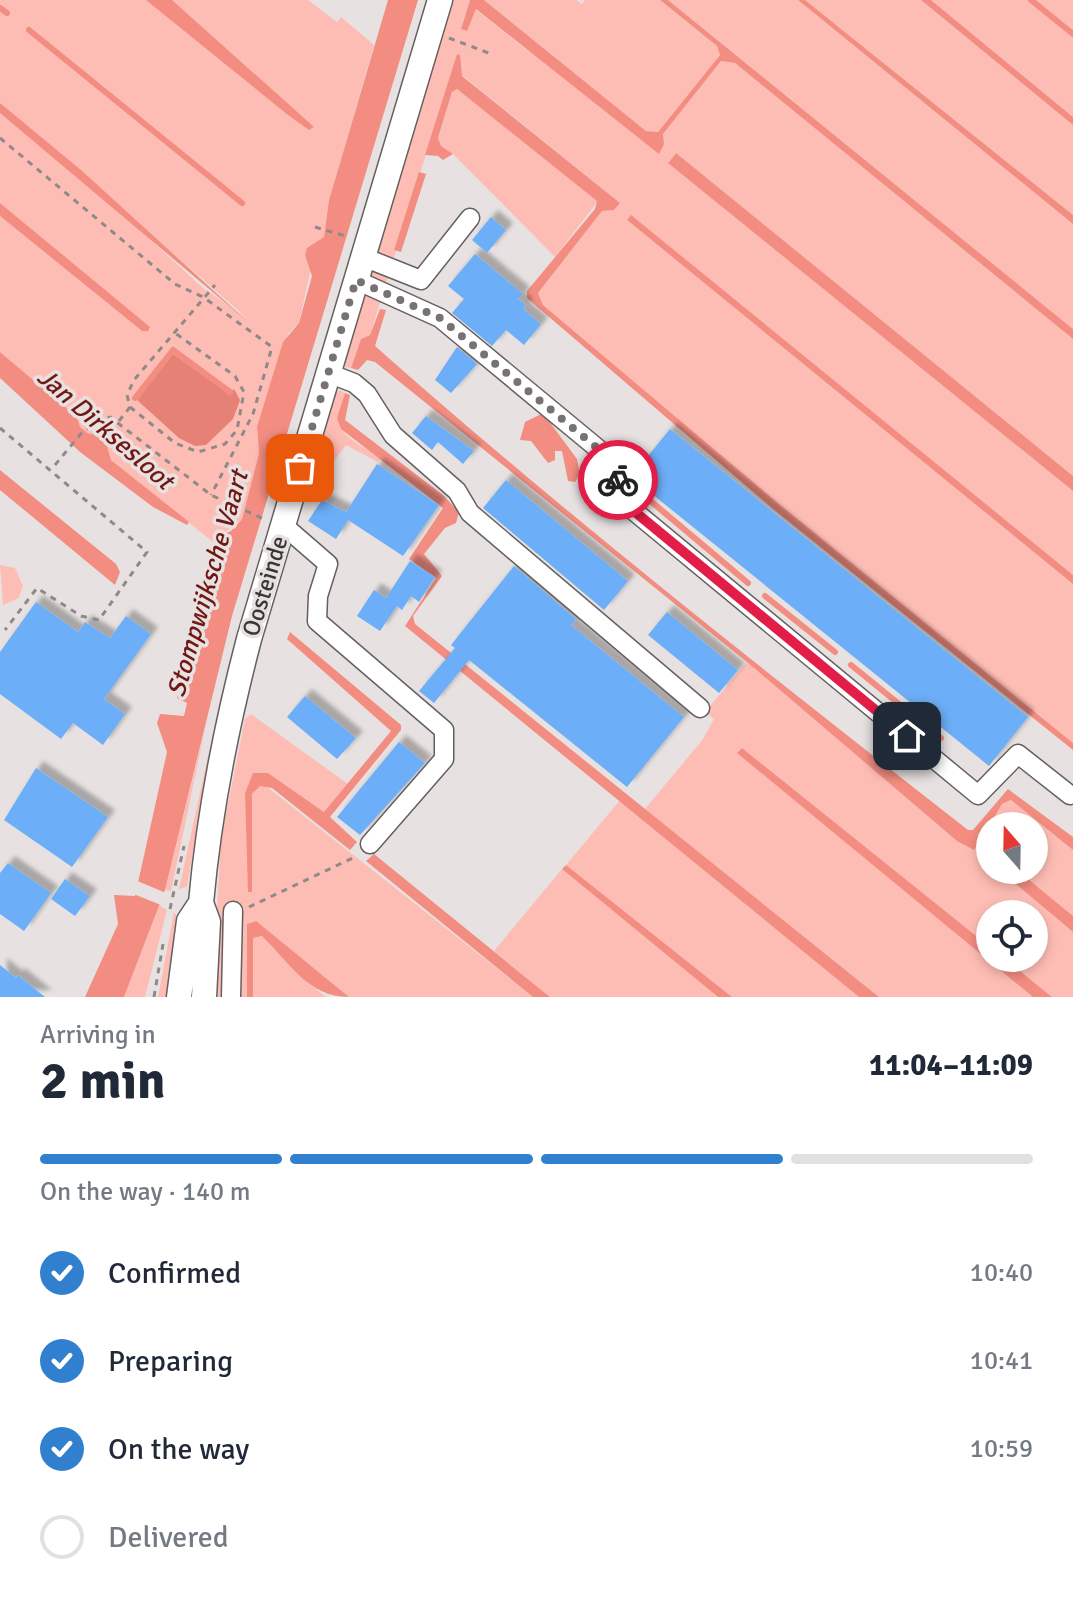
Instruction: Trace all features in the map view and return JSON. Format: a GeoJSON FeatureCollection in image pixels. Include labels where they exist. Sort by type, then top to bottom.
{"type":"FeatureCollection","features":[{"type":"Feature","properties":{"kind":"main road","name":"Oosteinde"},"geometry":{"type":"LineString","coordinates":[[204,997],[208,922],[201,903],[213,799],[227,723],[275,522],[328,373],[357,258],[440,0]]}},
{"type":"Feature","properties":{"kind":"main road","name":"Oosteinde"},"geometry":{"type":"LineString","coordinates":[[179,997],[189,921],[201,903]]}},
{"type":"Feature","properties":{"kind":"street"},"geometry":{"type":"LineString","coordinates":[[357,258],[421,280],[470,218]]}},
{"type":"Feature","properties":{"kind":"street"},"geometry":{"type":"LineString","coordinates":[[357,258],[440,318],[614,462],[623,502],[978,795],[1018,754],[1070,795]]}},
{"type":"Feature","properties":{"kind":"street"},"geometry":{"type":"LineString","coordinates":[[328,373],[354,383],[367,394],[393,435],[457,491],[470,513],[595,623],[700,708]]}},
{"type":"Feature","properties":{"kind":"street"},"geometry":{"type":"LineString","coordinates":[[275,522],[328,564],[318,596],[317,621],[444,730],[444,759],[370,844]]}},
{"type":"Feature","properties":{"kind":"street"},"geometry":{"type":"LineString","coordinates":[[231,997],[233,911]]}},
{"type":"Feature","properties":{"kind":"path"},"geometry":{"type":"LineString","coordinates":[[430,32],[494,55]]}},
{"type":"Feature","properties":{"kind":"path"},"geometry":{"type":"LineString","coordinates":[[0,138],[175,284],[203,297],[272,347],[253,414],[211,495]]}},
{"type":"Feature","properties":{"kind":"path"},"geometry":{"type":"LineString","coordinates":[[315,227],[324,230],[357,258]]}},
{"type":"Feature","properties":{"kind":"path"},"geometry":{"type":"LineString","coordinates":[[175,333],[235,376],[244,392],[237,430],[225,444],[198,452],[175,443],[130,407],[127,395],[134,380],[161,344],[175,333],[215,285]]}},
{"type":"Feature","properties":{"kind":"path"},"geometry":{"type":"LineString","coordinates":[[119,421],[130,407]]}},
{"type":"Feature","properties":{"kind":"path"},"geometry":{"type":"LineString","coordinates":[[55,465],[84,430],[110,417],[211,495],[241,512],[275,522]]}},
{"type":"Feature","properties":{"kind":"path"},"geometry":{"type":"LineString","coordinates":[[0,428],[147,552],[99,620],[81,616],[37,588],[5,630]]}},
{"type":"Feature","properties":{"kind":"path"},"geometry":{"type":"LineString","coordinates":[[253,906],[353,860],[370,844]]}},
{"type":"Feature","properties":{"kind":"path"},"geometry":{"type":"LineString","coordinates":[[168,918],[172,902]]}},
{"type":"Feature","properties":{"kind":"path"},"geometry":{"type":"LineString","coordinates":[[154,997],[165,933]]}},
{"type":"Feature","properties":{"kind":"shaded area"},"geometry":{"type":"Polygon","coordinates":[[[0,0],[308,0],[337,22],[341,17],[374,45],[329,200],[324,237],[311,268],[299,323],[288,334],[257,427],[259,453],[242,519],[213,542],[111,460],[107,446],[113,430],[89,434],[80,427],[77,417],[0,352],[0,216],[142,331],[150,328],[0,203],[0,113],[100,194],[202,287],[248,319],[0,103],[0,0]],[[173,355],[137,400],[195,446],[233,390],[230,394],[173,355]]]}},
{"type":"Feature","properties":{"kind":"shaded area"},"geometry":{"type":"Polygon","coordinates":[[[146,0],[172,0],[314,127],[309,130],[288,115],[146,0]]]}},
{"type":"Feature","properties":{"kind":"shaded area"},"geometry":{"type":"Polygon","coordinates":[[[388,0],[418,0],[232,616],[165,890],[124,997],[85,997],[118,924],[114,895],[135,896],[167,752],[157,723],[160,714],[184,716],[187,703],[177,698],[216,584],[217,566],[211,548],[216,538],[231,531],[242,519],[259,453],[257,427],[283,342],[299,323],[312,276],[305,255],[307,248],[324,237],[329,200],[388,0]]]}},
{"type":"Feature","properties":{"kind":"shaded area"},"geometry":{"type":"Polygon","coordinates":[[[450,0],[470,0],[461,28],[475,9],[526,49],[664,144],[663,134],[721,61],[735,63],[1073,339],[1073,476],[676,153],[668,162],[1073,491],[1073,575],[631,216],[627,220],[1073,584],[1073,743],[779,504],[543,305],[538,293],[602,211],[614,210],[620,203],[462,75],[457,54],[370,335],[361,339],[351,368],[345,367],[342,361],[450,0]]]}},
{"type":"Feature","properties":{"kind":"shaded area"},"geometry":{"type":"Polygon","coordinates":[[[470,0],[484,0],[646,131],[658,132],[720,55],[717,46],[660,0],[668,0],[1073,329],[1073,339],[735,63],[721,61],[663,134],[664,144],[659,154],[476,9],[467,31],[461,29],[470,0]]]}},
{"type":"Feature","properties":{"kind":"shaded area"},"geometry":{"type":"Polygon","coordinates":[[[484,0],[576,0],[582,4],[585,0],[660,0],[717,46],[720,55],[658,132],[646,131],[484,0]]]}},
{"type":"Feature","properties":{"kind":"shaded area"},"geometry":{"type":"Polygon","coordinates":[[[668,0],[798,0],[1073,224],[1073,329],[668,0]]]}},
{"type":"Feature","properties":{"kind":"shaded area"},"geometry":{"type":"Polygon","coordinates":[[[798,0],[805,0],[1073,215],[1073,224],[798,0]]]}},
{"type":"Feature","properties":{"kind":"shaded area"},"geometry":{"type":"Polygon","coordinates":[[[805,0],[921,0],[1073,125],[1073,215],[805,0]]]}},
{"type":"Feature","properties":{"kind":"shaded area"},"geometry":{"type":"Polygon","coordinates":[[[921,0],[931,0],[1073,117],[1073,125],[921,0]]]}},
{"type":"Feature","properties":{"kind":"shaded area"},"geometry":{"type":"Polygon","coordinates":[[[931,0],[1073,0],[1073,117],[931,0]]]}},
{"type":"Feature","properties":{"kind":"shaded area"},"geometry":{"type":"Polygon","coordinates":[[[457,54],[460,55],[462,76],[620,203],[614,210],[602,211],[538,293],[543,305],[779,504],[1073,743],[1073,750],[773,509],[527,298],[527,291],[595,209],[597,201],[457,89],[452,92],[438,138],[441,146],[453,154],[443,160],[438,156],[425,155],[457,54]]]}},
{"type":"Feature","properties":{"kind":"shaded area"},"geometry":{"type":"Polygon","coordinates":[[[457,89],[598,201],[555,257],[453,154],[441,146],[438,139],[452,92],[457,89]]]}},
{"type":"Feature","properties":{"kind":"shaded area"},"geometry":{"type":"Polygon","coordinates":[[[0,103],[81,170],[247,321],[0,113],[0,103]]]}},
{"type":"Feature","properties":{"kind":"shaded area"},"geometry":{"type":"Polygon","coordinates":[[[676,153],[1073,476],[1073,491],[668,163],[676,153]]]}},
{"type":"Feature","properties":{"kind":"shaded area"},"geometry":{"type":"Polygon","coordinates":[[[419,172],[426,174],[401,252],[394,250],[419,172]]]}},
{"type":"Feature","properties":{"kind":"shaded area"},"geometry":{"type":"Polygon","coordinates":[[[0,203],[150,327],[148,331],[142,331],[0,216],[0,203]]]}},
{"type":"Feature","properties":{"kind":"shaded area"},"geometry":{"type":"Polygon","coordinates":[[[631,215],[1073,575],[1073,584],[627,220],[631,215]]]}},
{"type":"Feature","properties":{"kind":"shaded area"},"geometry":{"type":"Polygon","coordinates":[[[380,309],[386,310],[375,346],[594,532],[742,652],[968,830],[976,826],[974,850],[957,841],[747,662],[375,362],[367,360],[358,370],[351,368],[361,339],[370,335],[380,309]]]}},
{"type":"Feature","properties":{"kind":"shaded area"},"geometry":{"type":"Polygon","coordinates":[[[0,352],[77,417],[80,427],[89,434],[114,430],[107,446],[111,460],[189,522],[187,525],[153,507],[80,452],[0,378],[0,352]]]}},
{"type":"Feature","properties":{"kind":"shaded area"},"geometry":{"type":"Polygon","coordinates":[[[173,354],[229,394],[234,389],[240,400],[233,419],[206,445],[195,446],[179,438],[137,400],[173,354]]]}},
{"type":"Feature","properties":{"kind":"shaded area"},"geometry":{"type":"Polygon","coordinates":[[[340,390],[345,393],[341,427],[351,439],[380,459],[378,462],[346,445],[323,475],[311,472],[333,394],[340,390]]]}},
{"type":"Feature","properties":{"kind":"shaded area"},"geometry":{"type":"Polygon","coordinates":[[[345,393],[350,395],[345,420],[443,495],[459,512],[456,523],[445,528],[424,554],[442,576],[413,616],[415,624],[879,997],[859,997],[405,626],[436,578],[409,559],[443,508],[341,429],[337,418],[345,393]]]}},
{"type":"Feature","properties":{"kind":"shaded area"},"geometry":{"type":"Polygon","coordinates":[[[543,413],[577,459],[580,474],[575,482],[568,481],[562,451],[555,451],[555,460],[548,463],[531,441],[520,440],[525,422],[543,413]]]}},
{"type":"Feature","properties":{"kind":"shaded area"},"geometry":{"type":"Polygon","coordinates":[[[0,470],[116,564],[120,572],[115,585],[0,490],[0,470]]]}},
{"type":"Feature","properties":{"kind":"shaded area"},"geometry":{"type":"Polygon","coordinates":[[[0,565],[15,568],[23,586],[19,598],[3,605],[0,565]]]}},
{"type":"Feature","properties":{"kind":"shaded area"},"geometry":{"type":"Polygon","coordinates":[[[290,632],[401,725],[401,730],[330,817],[357,842],[350,850],[272,788],[260,786],[252,794],[252,892],[248,892],[245,793],[253,773],[268,773],[324,812],[391,731],[287,639],[290,632]]]}},
{"type":"Feature","properties":{"kind":"shaded area"},"geometry":{"type":"Polygon","coordinates":[[[747,662],[957,841],[976,837],[976,884],[1016,884],[1035,900],[976,900],[976,936],[742,748],[738,753],[976,950],[976,972],[1003,972],[1033,997],[879,997],[645,809],[703,739],[714,719],[705,712],[747,662]]]}},
{"type":"Feature","properties":{"kind":"shaded area"},"geometry":{"type":"Polygon","coordinates":[[[251,714],[348,784],[324,812],[268,773],[248,784],[251,892],[252,794],[260,786],[266,786],[533,997],[349,997],[255,921],[247,924],[247,997],[212,997],[221,838],[245,719],[251,714]]]}},
{"type":"Feature","properties":{"kind":"shaded area"},"geometry":{"type":"Polygon","coordinates":[[[206,725],[171,891],[165,890],[206,725]]]}},
{"type":"Feature","properties":{"kind":"shaded area"},"geometry":{"type":"Polygon","coordinates":[[[213,733],[187,887],[179,889],[213,733]]]}},
{"type":"Feature","properties":{"kind":"shaded area"},"geometry":{"type":"Polygon","coordinates":[[[742,748],[976,936],[976,950],[737,753],[742,748]]]}},
{"type":"Feature","properties":{"kind":"shaded area"},"geometry":{"type":"Polygon","coordinates":[[[1008,789],[1039,812],[1026,812],[1011,800],[1002,804],[997,812],[988,812],[1008,789]]]}},
{"type":"Feature","properties":{"kind":"shaded area"},"geometry":{"type":"Polygon","coordinates":[[[620,800],[859,997],[732,997],[566,865],[620,800]]]}},
{"type":"Feature","properties":{"kind":"shaded area"},"geometry":{"type":"Polygon","coordinates":[[[1011,800],[1026,812],[996,812],[1002,804],[1011,800]]]}},
{"type":"Feature","properties":{"kind":"shaded area"},"geometry":{"type":"Polygon","coordinates":[[[1048,819],[1073,837],[1073,850],[1048,830],[1048,819]]]}},
{"type":"Feature","properties":{"kind":"shaded area"},"geometry":{"type":"Polygon","coordinates":[[[1048,830],[1073,850],[1073,916],[1034,884],[1048,884],[1048,830]]]}},
{"type":"Feature","properties":{"kind":"shaded area"},"geometry":{"type":"Polygon","coordinates":[[[374,854],[550,997],[533,997],[366,861],[374,854]]]}},
{"type":"Feature","properties":{"kind":"shaded area"},"geometry":{"type":"Polygon","coordinates":[[[566,865],[732,997],[718,997],[562,869],[566,865]]]}},
{"type":"Feature","properties":{"kind":"shaded area"},"geometry":{"type":"Polygon","coordinates":[[[562,869],[718,997],[550,997],[494,951],[562,869]]]}},
{"type":"Feature","properties":{"kind":"shaded area"},"geometry":{"type":"Polygon","coordinates":[[[1016,884],[1034,884],[1073,916],[1073,932],[1048,911],[1048,900],[1035,900],[1016,884]]]}},
{"type":"Feature","properties":{"kind":"shaded area"},"geometry":{"type":"Polygon","coordinates":[[[159,905],[167,910],[145,997],[124,997],[159,905]]]}},
{"type":"Feature","properties":{"kind":"shaded area"},"geometry":{"type":"Polygon","coordinates":[[[1048,911],[1073,932],[1073,997],[1052,997],[1021,972],[1048,972],[1048,911]]]}},
{"type":"Feature","properties":{"kind":"shaded area"},"geometry":{"type":"Polygon","coordinates":[[[174,912],[179,920],[173,997],[158,997],[174,912]]]}},
{"type":"Feature","properties":{"kind":"shaded area"},"geometry":{"type":"Polygon","coordinates":[[[256,921],[349,997],[322,991],[311,985],[262,936],[253,938],[253,997],[247,997],[247,924],[256,921]]]}},
{"type":"Feature","properties":{"kind":"shaded area"},"geometry":{"type":"Polygon","coordinates":[[[263,936],[299,975],[326,997],[253,997],[253,938],[263,936]]]}},
{"type":"Feature","properties":{"kind":"shaded area"},"geometry":{"type":"Polygon","coordinates":[[[1003,972],[1021,972],[1052,997],[1033,997],[1003,972]]]}},
{"type":"Feature","properties":{"kind":"pier"},"geometry":{"type":"Polygon","coordinates":[[[135,880],[166,893],[161,905],[131,893],[135,880]]]}},
{"type":"Feature","properties":{"kind":"building"},"geometry":{"type":"Polygon","coordinates":[[[491,217],[506,230],[487,253],[472,240],[491,217]]]}},
{"type":"Feature","properties":{"kind":"building"},"geometry":{"type":"Polygon","coordinates":[[[475,254],[523,294],[518,299],[526,305],[523,309],[541,324],[524,345],[506,330],[492,346],[452,313],[464,299],[448,286],[475,254]]]}},
{"type":"Feature","properties":{"kind":"building"},"geometry":{"type":"Polygon","coordinates":[[[457,347],[477,364],[451,393],[435,380],[457,347]]]}},
{"type":"Feature","properties":{"kind":"building"},"geometry":{"type":"Polygon","coordinates":[[[426,416],[474,451],[463,464],[438,442],[432,450],[412,433],[426,416]]]}},
{"type":"Feature","properties":{"kind":"building"},"geometry":{"type":"Polygon","coordinates":[[[670,429],[1028,717],[989,766],[631,477],[670,429]]]}},
{"type":"Feature","properties":{"kind":"building"},"geometry":{"type":"Polygon","coordinates":[[[377,464],[439,505],[403,556],[348,520],[336,539],[308,521],[322,500],[346,512],[377,464]]]}},
{"type":"Feature","properties":{"kind":"building"},"geometry":{"type":"Polygon","coordinates":[[[506,480],[628,581],[604,610],[483,508],[506,480]]]}},
{"type":"Feature","properties":{"kind":"building"},"geometry":{"type":"Polygon","coordinates":[[[410,561],[435,577],[419,602],[411,596],[402,610],[397,606],[380,631],[357,616],[374,590],[386,598],[410,561]]]}},
{"type":"Feature","properties":{"kind":"building"},"geometry":{"type":"Polygon","coordinates":[[[514,566],[576,619],[571,625],[684,717],[627,787],[469,660],[434,703],[419,691],[455,648],[451,645],[514,566]]]}},
{"type":"Feature","properties":{"kind":"building"},"geometry":{"type":"Polygon","coordinates":[[[36,602],[78,632],[85,622],[110,638],[126,616],[151,634],[104,699],[125,714],[103,745],[73,723],[61,739],[0,694],[0,652],[36,602]]]}},
{"type":"Feature","properties":{"kind":"building"},"geometry":{"type":"Polygon","coordinates":[[[667,612],[738,670],[719,693],[648,635],[667,612]]]}},
{"type":"Feature","properties":{"kind":"building"},"geometry":{"type":"Polygon","coordinates":[[[305,696],[356,738],[337,759],[287,717],[305,696]]]}},
{"type":"Feature","properties":{"kind":"building"},"geometry":{"type":"Polygon","coordinates":[[[399,742],[425,763],[360,835],[337,817],[399,742]]]}},
{"type":"Feature","properties":{"kind":"building"},"geometry":{"type":"Polygon","coordinates":[[[36,768],[108,817],[72,867],[4,820],[36,768]]]}},
{"type":"Feature","properties":{"kind":"building"},"geometry":{"type":"Polygon","coordinates":[[[8,863],[51,893],[24,931],[0,914],[0,873],[8,863]]]}},
{"type":"Feature","properties":{"kind":"building"},"geometry":{"type":"Polygon","coordinates":[[[65,879],[90,896],[75,916],[51,899],[65,879]]]}},
{"type":"Feature","properties":{"kind":"building"},"geometry":{"type":"Polygon","coordinates":[[[0,965],[16,978],[18,975],[45,997],[0,997],[0,965]]]}},
{"type":"Feature","properties":{"kind":"waterway"},"geometry":{"type":"LineString","coordinates":[[1031,0],[1073,34]]}},
{"type":"Feature","properties":{"kind":"waterway"},"geometry":{"type":"LineString","coordinates":[[0,8],[7,13]]}},
{"type":"Feature","properties":{"kind":"waterway"},"geometry":{"type":"LineString","coordinates":[[29,30],[242,203]]}},
{"type":"Feature","properties":{"kind":"waterway"},"geometry":{"type":"LineString","coordinates":[[135,398],[173,350],[230,392]]}},
{"type":"Feature","properties":{"kind":"waterway"},"geometry":{"type":"LineString","coordinates":[[628,482],[748,583]]}},
{"type":"Feature","properties":{"kind":"waterway"},"geometry":{"type":"LineString","coordinates":[[765,596],[835,652]]}},
{"type":"Feature","properties":{"kind":"waterway"},"geometry":{"type":"LineString","coordinates":[[851,665],[941,738]]}},
{"type":"Feature","properties":{"kind":"way so far"},"geometry":{"type":"LineString","coordinates":[[300,468],[356,280],[440,318],[614,462],[618,480]]}},
{"type":"Feature","properties":{"kind":"route"},"geometry":{"type":"LineString","coordinates":[[618,480],[623,502],[907,736]]}},
{"type":"Feature","properties":{"kind":"water label","name":"Jan Dirksesloot"},"geometry":{"type":"Point","coordinates":[105,429]}},
{"type":"Feature","properties":{"kind":"water label","name":"Stompwijksche Vaart"},"geometry":{"type":"Point","coordinates":[208,584]}}]}
